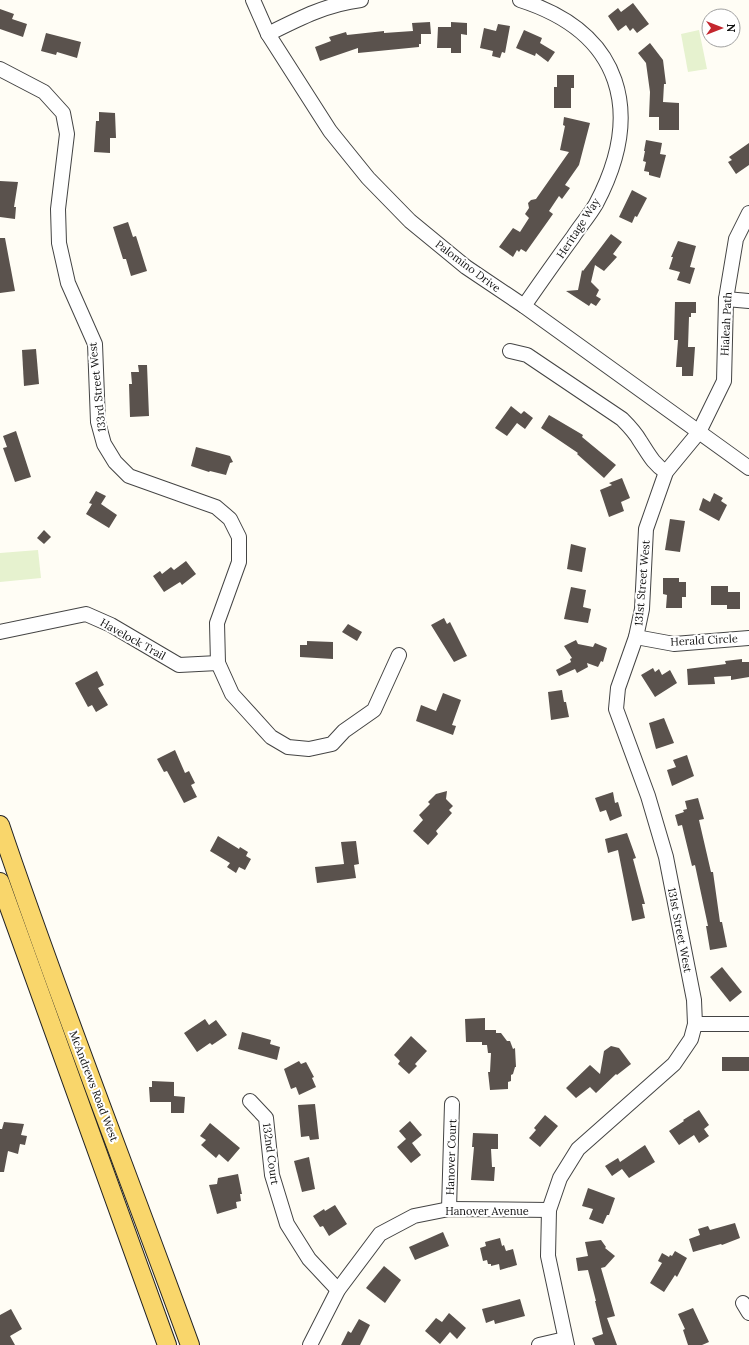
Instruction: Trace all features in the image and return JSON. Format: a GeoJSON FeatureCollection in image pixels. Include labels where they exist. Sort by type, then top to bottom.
{"type":"FeatureCollection","features":[{"type":"Feature","properties":{"kind":"main road","name":"McAndrews Road West"},"geometry":{"type":"LineString","coordinates":[[0,826],[41,946],[135,1193],[190,1345]]}},
{"type":"Feature","properties":{"kind":"main road","name":"McAndrews Road West"},"geometry":{"type":"LineString","coordinates":[[0,882],[167,1345]]}},
{"type":"Feature","properties":{"kind":"street","name":"Palomino Drive"},"geometry":{"type":"LineString","coordinates":[[253,0],[268,34],[330,132],[368,178],[410,221],[466,267],[524,306],[749,468]]}},
{"type":"Feature","properties":{"kind":"street"},"geometry":{"type":"LineString","coordinates":[[268,34],[310,13],[346,2],[361,0]]}},
{"type":"Feature","properties":{"kind":"street","name":"Heritage Way"},"geometry":{"type":"LineString","coordinates":[[520,0],[541,7],[566,21],[591,41],[609,65],[620,93],[622,120],[617,152],[595,205],[524,306]]}},
{"type":"Feature","properties":{"kind":"street","name":"133rd Street West"},"geometry":{"type":"LineString","coordinates":[[0,69],[44,92],[63,113],[67,134],[58,209],[59,243],[68,283],[95,344],[98,422],[104,444],[115,462],[129,476],[216,507],[230,519],[239,537],[239,562],[217,623],[218,663]]}},
{"type":"Feature","properties":{"kind":"street","name":"Hialeah Path"},"geometry":{"type":"LineString","coordinates":[[699,432],[724,381],[726,299],[736,239],[749,213]]}},
{"type":"Feature","properties":{"kind":"street"},"geometry":{"type":"LineString","coordinates":[[726,299],[749,301]]}},
{"type":"Feature","properties":{"kind":"street"},"geometry":{"type":"LineString","coordinates":[[510,351],[527,356],[622,419],[632,429],[649,457],[659,468],[666,472]]}},
{"type":"Feature","properties":{"kind":"street","name":"131st Street West"},"geometry":{"type":"LineString","coordinates":[[566,1342],[548,1256],[549,1210],[560,1178],[578,1149],[674,1064],[691,1039],[695,1024],[694,1000],[666,857],[648,796],[616,709],[618,688],[636,637],[642,609],[646,529],[666,472],[699,432]]}},
{"type":"Feature","properties":{"kind":"street","name":"Havelock Trail"},"geometry":{"type":"LineString","coordinates":[[0,632],[86,614],[111,625],[179,666],[218,663]]}},
{"type":"Feature","properties":{"kind":"street","name":"Herald Circle"},"geometry":{"type":"LineString","coordinates":[[636,637],[674,644],[749,638]]}},
{"type":"Feature","properties":{"kind":"street"},"geometry":{"type":"LineString","coordinates":[[218,663],[232,694],[271,737],[288,747],[309,749],[332,744],[344,731],[374,710],[400,655]]}},
{"type":"Feature","properties":{"kind":"street"},"geometry":{"type":"LineString","coordinates":[[695,1024],[749,1024]]}},
{"type":"Feature","properties":{"kind":"street","name":"132nd Court"},"geometry":{"type":"LineString","coordinates":[[250,1101],[266,1118],[272,1175],[287,1224],[309,1259],[338,1290]]}},
{"type":"Feature","properties":{"kind":"street","name":"Hanover Court"},"geometry":{"type":"LineString","coordinates":[[449,1209],[452,1104]]}},
{"type":"Feature","properties":{"kind":"street","name":"Hanover Avenue"},"geometry":{"type":"LineString","coordinates":[[310,1345],[338,1290],[380,1234],[414,1216],[449,1209],[549,1210]]}},
{"type":"Feature","properties":{"kind":"street"},"geometry":{"type":"LineString","coordinates":[[539,1345],[566,1342]]}},
{"type":"Feature","properties":{"kind":"green space"},"geometry":{"type":"Polygon","coordinates":[[[699,30],[701,48],[703,48],[707,69],[688,72],[681,34],[699,30]]]}},
{"type":"Feature","properties":{"kind":"green space"},"geometry":{"type":"Polygon","coordinates":[[[38,550],[41,578],[0,582],[0,553],[38,550]]]}},
{"type":"Feature","properties":{"kind":"building"},"geometry":{"type":"Polygon","coordinates":[[[633,3],[649,24],[637,33],[633,28],[630,31],[626,25],[618,31],[608,16],[618,8],[621,12],[633,3]]]}},
{"type":"Feature","properties":{"kind":"building"},"geometry":{"type":"Polygon","coordinates":[[[0,9],[14,14],[12,19],[27,24],[23,37],[0,29],[0,9]]]}},
{"type":"Feature","properties":{"kind":"building"},"geometry":{"type":"Polygon","coordinates":[[[430,22],[431,34],[421,34],[421,44],[419,44],[419,47],[358,53],[358,48],[320,61],[315,47],[331,41],[329,37],[346,32],[347,35],[384,31],[384,33],[413,31],[412,23],[430,22]]]}},
{"type":"Feature","properties":{"kind":"building"},"geometry":{"type":"Polygon","coordinates":[[[451,22],[467,23],[467,35],[461,34],[461,53],[451,53],[451,48],[437,48],[438,27],[451,27],[451,22]]]}},
{"type":"Feature","properties":{"kind":"building"},"geometry":{"type":"Polygon","coordinates":[[[498,24],[510,26],[505,53],[502,52],[500,58],[492,56],[493,51],[480,48],[484,28],[496,31],[498,24]]]}},
{"type":"Feature","properties":{"kind":"building"},"geometry":{"type":"Polygon","coordinates":[[[524,30],[542,38],[540,43],[555,52],[548,62],[536,53],[535,56],[516,48],[524,30]]]}},
{"type":"Feature","properties":{"kind":"building"},"geometry":{"type":"Polygon","coordinates":[[[46,33],[81,42],[77,58],[57,52],[56,55],[41,51],[46,33]]]}},
{"type":"Feature","properties":{"kind":"building"},"geometry":{"type":"Polygon","coordinates":[[[650,43],[663,60],[666,84],[664,84],[663,102],[679,103],[679,130],[659,130],[659,117],[649,117],[650,92],[646,63],[638,53],[650,43]]]}},
{"type":"Feature","properties":{"kind":"building"},"geometry":{"type":"Polygon","coordinates":[[[557,75],[574,75],[574,88],[571,88],[571,108],[554,108],[554,87],[557,87],[557,75]]]}},
{"type":"Feature","properties":{"kind":"building"},"geometry":{"type":"Polygon","coordinates":[[[99,112],[115,113],[116,138],[110,138],[110,153],[94,152],[96,121],[99,121],[99,112]]]}},
{"type":"Feature","properties":{"kind":"building"},"geometry":{"type":"Polygon","coordinates":[[[564,117],[590,123],[579,165],[565,185],[570,188],[562,199],[559,196],[549,211],[553,214],[526,252],[521,249],[519,252],[517,250],[513,257],[499,247],[513,228],[520,232],[529,218],[525,214],[529,208],[528,203],[531,200],[536,199],[569,152],[560,150],[565,126],[563,125],[564,117]]]}},
{"type":"Feature","properties":{"kind":"building"},"geometry":{"type":"Polygon","coordinates":[[[646,140],[662,143],[660,154],[666,155],[660,178],[649,175],[649,172],[644,171],[646,162],[643,161],[646,140]]]}},
{"type":"Feature","properties":{"kind":"building"},"geometry":{"type":"Polygon","coordinates":[[[749,143],[749,165],[736,174],[728,162],[732,160],[729,157],[749,143]]]}},
{"type":"Feature","properties":{"kind":"building"},"geometry":{"type":"Polygon","coordinates":[[[0,181],[18,182],[14,207],[16,207],[15,219],[0,217],[0,181]]]}},
{"type":"Feature","properties":{"kind":"building"},"geometry":{"type":"Polygon","coordinates":[[[632,190],[647,198],[637,217],[635,216],[632,223],[619,217],[632,190]]]}},
{"type":"Feature","properties":{"kind":"building"},"geometry":{"type":"Polygon","coordinates":[[[128,222],[133,237],[136,236],[147,271],[131,276],[126,259],[123,259],[113,227],[128,222]]]}},
{"type":"Feature","properties":{"kind":"building"},"geometry":{"type":"Polygon","coordinates":[[[611,234],[622,242],[613,254],[617,257],[604,271],[595,265],[591,282],[599,290],[596,296],[601,299],[596,306],[591,303],[589,306],[566,291],[578,290],[582,270],[583,271],[611,234]]]}},
{"type":"Feature","properties":{"kind":"building"},"geometry":{"type":"Polygon","coordinates":[[[0,238],[5,238],[15,291],[0,293],[0,238]]]}},
{"type":"Feature","properties":{"kind":"building"},"geometry":{"type":"Polygon","coordinates":[[[678,241],[696,246],[690,267],[695,268],[690,284],[677,280],[680,272],[669,269],[673,257],[671,257],[678,241]]]}},
{"type":"Feature","properties":{"kind":"building"},"geometry":{"type":"Polygon","coordinates":[[[675,302],[696,302],[696,313],[691,313],[691,317],[689,317],[688,347],[695,347],[693,376],[682,376],[682,367],[676,367],[678,340],[674,340],[675,302]]]}},
{"type":"Feature","properties":{"kind":"building"},"geometry":{"type":"Polygon","coordinates":[[[36,349],[39,384],[24,386],[22,350],[36,349]]]}},
{"type":"Feature","properties":{"kind":"building"},"geometry":{"type":"Polygon","coordinates":[[[138,365],[147,365],[149,416],[130,417],[129,384],[132,384],[131,372],[139,372],[138,365]]]}},
{"type":"Feature","properties":{"kind":"building"},"geometry":{"type":"Polygon","coordinates":[[[511,406],[521,414],[524,411],[533,418],[525,429],[517,423],[507,436],[495,428],[511,406]]]}},
{"type":"Feature","properties":{"kind":"building"},"geometry":{"type":"Polygon","coordinates":[[[549,415],[583,435],[582,437],[616,465],[604,478],[577,454],[578,453],[541,428],[549,415]]]}},
{"type":"Feature","properties":{"kind":"building"},"geometry":{"type":"Polygon","coordinates":[[[16,431],[31,477],[15,482],[3,448],[7,447],[3,436],[16,431]]]}},
{"type":"Feature","properties":{"kind":"building"},"geometry":{"type":"Polygon","coordinates":[[[196,447],[230,456],[233,462],[230,463],[226,475],[209,472],[191,466],[196,447]]]}},
{"type":"Feature","properties":{"kind":"building"},"geometry":{"type":"Polygon","coordinates":[[[622,478],[630,498],[621,502],[624,511],[609,517],[600,490],[612,485],[609,483],[622,478]]]}},
{"type":"Feature","properties":{"kind":"building"},"geometry":{"type":"Polygon","coordinates":[[[96,491],[106,496],[101,504],[117,515],[109,528],[86,514],[92,504],[89,503],[96,491]]]}},
{"type":"Feature","properties":{"kind":"building"},"geometry":{"type":"Polygon","coordinates":[[[714,493],[723,498],[721,501],[727,505],[719,521],[699,510],[703,498],[710,502],[714,493]]]}},
{"type":"Feature","properties":{"kind":"building"},"geometry":{"type":"Polygon","coordinates":[[[670,519],[685,521],[680,552],[665,550],[670,519]]]}},
{"type":"Feature","properties":{"kind":"building"},"geometry":{"type":"Polygon","coordinates":[[[44,530],[51,537],[44,544],[37,538],[44,530]]]}},
{"type":"Feature","properties":{"kind":"building"},"geometry":{"type":"Polygon","coordinates":[[[571,544],[586,548],[582,572],[567,569],[571,544]]]}},
{"type":"Feature","properties":{"kind":"building"},"geometry":{"type":"Polygon","coordinates":[[[186,561],[196,574],[182,585],[180,582],[164,592],[153,576],[160,571],[162,574],[171,567],[174,570],[186,561]]]}},
{"type":"Feature","properties":{"kind":"building"},"geometry":{"type":"Polygon","coordinates":[[[663,578],[679,578],[679,582],[686,582],[686,597],[682,597],[682,608],[666,608],[667,595],[663,594],[663,578]]]}},
{"type":"Feature","properties":{"kind":"building"},"geometry":{"type":"Polygon","coordinates":[[[711,586],[728,586],[728,592],[740,592],[740,609],[727,609],[727,605],[711,605],[711,586]]]}},
{"type":"Feature","properties":{"kind":"building"},"geometry":{"type":"Polygon","coordinates":[[[571,587],[586,590],[583,607],[591,609],[588,623],[564,619],[571,587]]]}},
{"type":"Feature","properties":{"kind":"building"},"geometry":{"type":"Polygon","coordinates":[[[444,618],[447,624],[450,622],[467,656],[454,662],[431,625],[444,618]]]}},
{"type":"Feature","properties":{"kind":"building"},"geometry":{"type":"Polygon","coordinates":[[[348,624],[362,632],[357,641],[342,632],[348,624]]]}},
{"type":"Feature","properties":{"kind":"building"},"geometry":{"type":"Polygon","coordinates":[[[576,640],[578,644],[593,647],[595,643],[607,648],[603,662],[601,661],[598,667],[587,663],[588,667],[577,673],[575,669],[559,676],[556,670],[571,662],[570,659],[572,658],[564,646],[576,640]]]}},
{"type":"Feature","properties":{"kind":"building"},"geometry":{"type":"Polygon","coordinates":[[[307,641],[333,642],[333,659],[300,657],[300,645],[307,645],[307,641]]]}},
{"type":"Feature","properties":{"kind":"building"},"geometry":{"type":"Polygon","coordinates":[[[742,659],[742,662],[749,662],[749,677],[731,680],[731,676],[714,677],[715,684],[688,685],[687,669],[726,664],[725,661],[742,659]]]}},
{"type":"Feature","properties":{"kind":"building"},"geometry":{"type":"Polygon","coordinates":[[[653,668],[655,672],[659,669],[662,675],[670,670],[677,683],[655,697],[641,675],[653,668]]]}},
{"type":"Feature","properties":{"kind":"building"},"geometry":{"type":"Polygon","coordinates":[[[97,671],[104,685],[98,688],[108,705],[96,712],[92,705],[88,707],[75,683],[97,671]]]}},
{"type":"Feature","properties":{"kind":"building"},"geometry":{"type":"Polygon","coordinates":[[[562,690],[569,717],[551,720],[548,692],[562,690]]]}},
{"type":"Feature","properties":{"kind":"building"},"geometry":{"type":"Polygon","coordinates":[[[443,693],[461,700],[452,725],[456,726],[453,735],[416,721],[421,705],[436,711],[443,693]]]}},
{"type":"Feature","properties":{"kind":"building"},"geometry":{"type":"Polygon","coordinates":[[[664,718],[674,743],[656,749],[649,723],[664,718]]]}},
{"type":"Feature","properties":{"kind":"building"},"geometry":{"type":"Polygon","coordinates":[[[175,750],[185,773],[189,771],[195,783],[191,785],[197,797],[184,803],[167,771],[164,772],[157,759],[175,750]]]}},
{"type":"Feature","properties":{"kind":"building"},"geometry":{"type":"Polygon","coordinates":[[[687,755],[694,776],[672,786],[667,770],[676,767],[673,760],[687,755]]]}},
{"type":"Feature","properties":{"kind":"building"},"geometry":{"type":"Polygon","coordinates":[[[447,791],[446,799],[453,806],[449,810],[452,813],[436,831],[438,834],[428,845],[413,831],[423,820],[419,815],[430,804],[428,802],[436,794],[447,791]]]}},
{"type":"Feature","properties":{"kind":"building"},"geometry":{"type":"Polygon","coordinates":[[[613,792],[615,803],[618,802],[622,816],[610,821],[606,810],[600,812],[595,798],[613,792]]]}},
{"type":"Feature","properties":{"kind":"building"},"geometry":{"type":"Polygon","coordinates":[[[698,798],[704,819],[699,820],[711,872],[713,872],[720,922],[722,922],[727,947],[710,950],[706,926],[708,926],[695,865],[692,866],[682,825],[678,826],[675,815],[684,812],[683,810],[687,809],[685,801],[698,798]]]}},
{"type":"Feature","properties":{"kind":"building"},"geometry":{"type":"Polygon","coordinates":[[[627,833],[636,858],[633,859],[645,904],[642,904],[645,918],[632,921],[618,850],[608,853],[605,839],[627,833]]]}},
{"type":"Feature","properties":{"kind":"building"},"geometry":{"type":"Polygon","coordinates":[[[218,836],[239,849],[240,847],[248,852],[246,856],[251,859],[245,870],[239,867],[236,873],[227,867],[230,863],[210,851],[218,836]]]}},
{"type":"Feature","properties":{"kind":"building"},"geometry":{"type":"Polygon","coordinates":[[[356,841],[359,864],[354,865],[356,878],[317,883],[315,867],[344,864],[341,842],[356,841]]]}},
{"type":"Feature","properties":{"kind":"building"},"geometry":{"type":"Polygon","coordinates":[[[722,967],[742,992],[730,1002],[710,977],[722,967]]]}},
{"type":"Feature","properties":{"kind":"building"},"geometry":{"type":"Polygon","coordinates":[[[485,1018],[485,1030],[496,1030],[496,1033],[501,1033],[507,1041],[510,1041],[513,1049],[515,1048],[516,1067],[511,1075],[511,1081],[508,1082],[508,1089],[490,1090],[488,1072],[490,1072],[491,1053],[488,1053],[487,1045],[482,1045],[482,1042],[466,1042],[465,1019],[485,1018]]]}},
{"type":"Feature","properties":{"kind":"building"},"geometry":{"type":"Polygon","coordinates":[[[205,1019],[209,1025],[216,1020],[227,1035],[212,1045],[210,1043],[197,1052],[184,1033],[205,1019]]]}},
{"type":"Feature","properties":{"kind":"building"},"geometry":{"type":"Polygon","coordinates":[[[242,1032],[271,1040],[270,1044],[280,1047],[277,1060],[238,1049],[242,1032]]]}},
{"type":"Feature","properties":{"kind":"building"},"geometry":{"type":"Polygon","coordinates":[[[411,1036],[427,1051],[415,1064],[417,1066],[409,1074],[398,1064],[400,1061],[394,1055],[411,1036]]]}},
{"type":"Feature","properties":{"kind":"building"},"geometry":{"type":"Polygon","coordinates":[[[611,1046],[619,1048],[631,1064],[617,1075],[616,1074],[596,1093],[590,1087],[576,1098],[566,1088],[590,1065],[600,1074],[604,1051],[611,1046]]]}},
{"type":"Feature","properties":{"kind":"building"},"geometry":{"type":"Polygon","coordinates":[[[722,1057],[749,1057],[749,1071],[722,1071],[722,1057]]]}},
{"type":"Feature","properties":{"kind":"building"},"geometry":{"type":"Polygon","coordinates":[[[299,1061],[301,1064],[306,1062],[314,1077],[312,1078],[316,1087],[299,1095],[296,1087],[291,1089],[284,1069],[299,1061]]]}},
{"type":"Feature","properties":{"kind":"building"},"geometry":{"type":"Polygon","coordinates":[[[152,1081],[174,1082],[174,1096],[185,1097],[184,1113],[171,1113],[171,1102],[150,1102],[149,1087],[152,1087],[152,1081]]]}},
{"type":"Feature","properties":{"kind":"building"},"geometry":{"type":"Polygon","coordinates":[[[315,1104],[319,1139],[310,1140],[309,1136],[301,1137],[298,1105],[315,1104]]]}},
{"type":"Feature","properties":{"kind":"building"},"geometry":{"type":"Polygon","coordinates":[[[699,1110],[709,1125],[704,1129],[709,1136],[699,1143],[694,1135],[679,1145],[669,1131],[699,1110]]]}},
{"type":"Feature","properties":{"kind":"building"},"geometry":{"type":"Polygon","coordinates":[[[545,1115],[558,1126],[540,1147],[529,1138],[536,1130],[534,1128],[545,1115]]]}},
{"type":"Feature","properties":{"kind":"building"},"geometry":{"type":"Polygon","coordinates":[[[410,1121],[422,1135],[412,1143],[421,1155],[411,1163],[397,1147],[406,1139],[399,1131],[410,1121]]]}},
{"type":"Feature","properties":{"kind":"building"},"geometry":{"type":"Polygon","coordinates":[[[4,1122],[24,1124],[21,1135],[27,1136],[25,1145],[20,1144],[18,1154],[8,1151],[4,1172],[0,1172],[0,1129],[2,1129],[4,1122]]]}},
{"type":"Feature","properties":{"kind":"building"},"geometry":{"type":"Polygon","coordinates":[[[210,1123],[240,1148],[228,1162],[219,1154],[216,1158],[201,1145],[206,1140],[200,1136],[210,1123]]]}},
{"type":"Feature","properties":{"kind":"building"},"geometry":{"type":"Polygon","coordinates":[[[473,1133],[498,1134],[498,1149],[491,1149],[492,1167],[495,1167],[494,1181],[471,1180],[474,1147],[472,1147],[473,1133]]]}},
{"type":"Feature","properties":{"kind":"building"},"geometry":{"type":"Polygon","coordinates":[[[645,1145],[655,1162],[629,1178],[622,1169],[612,1176],[605,1166],[618,1158],[620,1162],[645,1145]]]}},
{"type":"Feature","properties":{"kind":"building"},"geometry":{"type":"Polygon","coordinates":[[[309,1157],[315,1189],[302,1192],[294,1161],[309,1157]]]}},
{"type":"Feature","properties":{"kind":"building"},"geometry":{"type":"Polygon","coordinates":[[[238,1174],[242,1194],[240,1194],[241,1201],[236,1202],[237,1208],[217,1214],[209,1185],[217,1184],[218,1178],[238,1174]]]}},
{"type":"Feature","properties":{"kind":"building"},"geometry":{"type":"Polygon","coordinates":[[[588,1188],[615,1198],[609,1215],[607,1215],[603,1224],[589,1219],[593,1209],[582,1206],[588,1188]]]}},
{"type":"Feature","properties":{"kind":"building"},"geometry":{"type":"Polygon","coordinates":[[[335,1205],[347,1224],[329,1236],[323,1226],[320,1227],[313,1216],[324,1209],[325,1211],[335,1205]]]}},
{"type":"Feature","properties":{"kind":"building"},"geometry":{"type":"Polygon","coordinates":[[[735,1223],[740,1238],[722,1245],[721,1244],[693,1252],[689,1239],[700,1235],[698,1229],[708,1226],[710,1230],[735,1223]]]}},
{"type":"Feature","properties":{"kind":"building"},"geometry":{"type":"Polygon","coordinates":[[[443,1232],[449,1246],[415,1260],[409,1247],[443,1232]]]}},
{"type":"Feature","properties":{"kind":"building"},"geometry":{"type":"Polygon","coordinates":[[[500,1238],[502,1246],[504,1245],[506,1251],[513,1249],[517,1265],[500,1270],[499,1264],[491,1266],[491,1264],[488,1264],[487,1260],[483,1261],[480,1248],[486,1246],[485,1242],[500,1238]]]}},
{"type":"Feature","properties":{"kind":"building"},"geometry":{"type":"Polygon","coordinates":[[[601,1240],[606,1247],[605,1248],[615,1256],[605,1267],[601,1268],[615,1316],[607,1318],[617,1345],[595,1345],[592,1338],[603,1334],[596,1301],[588,1270],[578,1271],[576,1258],[588,1256],[585,1242],[601,1240]]]}},
{"type":"Feature","properties":{"kind":"building"},"geometry":{"type":"Polygon","coordinates":[[[675,1251],[687,1258],[677,1277],[675,1275],[664,1292],[650,1283],[662,1263],[658,1261],[662,1253],[669,1257],[670,1255],[672,1256],[675,1251]]]}},
{"type":"Feature","properties":{"kind":"building"},"geometry":{"type":"Polygon","coordinates":[[[384,1266],[401,1280],[385,1303],[366,1288],[384,1266]]]}},
{"type":"Feature","properties":{"kind":"building"},"geometry":{"type":"Polygon","coordinates":[[[520,1299],[525,1316],[495,1324],[494,1320],[486,1323],[482,1309],[520,1299]]]}},
{"type":"Feature","properties":{"kind":"building"},"geometry":{"type":"Polygon","coordinates":[[[693,1308],[709,1342],[702,1345],[688,1345],[683,1330],[685,1329],[678,1314],[693,1308]]]}},
{"type":"Feature","properties":{"kind":"building"},"geometry":{"type":"Polygon","coordinates":[[[11,1309],[22,1329],[10,1336],[15,1345],[0,1345],[0,1315],[11,1309]]]}},
{"type":"Feature","properties":{"kind":"building"},"geometry":{"type":"Polygon","coordinates":[[[449,1313],[466,1328],[457,1339],[450,1332],[440,1344],[425,1331],[436,1318],[442,1322],[449,1313]]]}},
{"type":"Feature","properties":{"kind":"building"},"geometry":{"type":"Polygon","coordinates":[[[359,1319],[370,1325],[360,1345],[341,1345],[348,1331],[351,1333],[359,1319]]]}}]}
